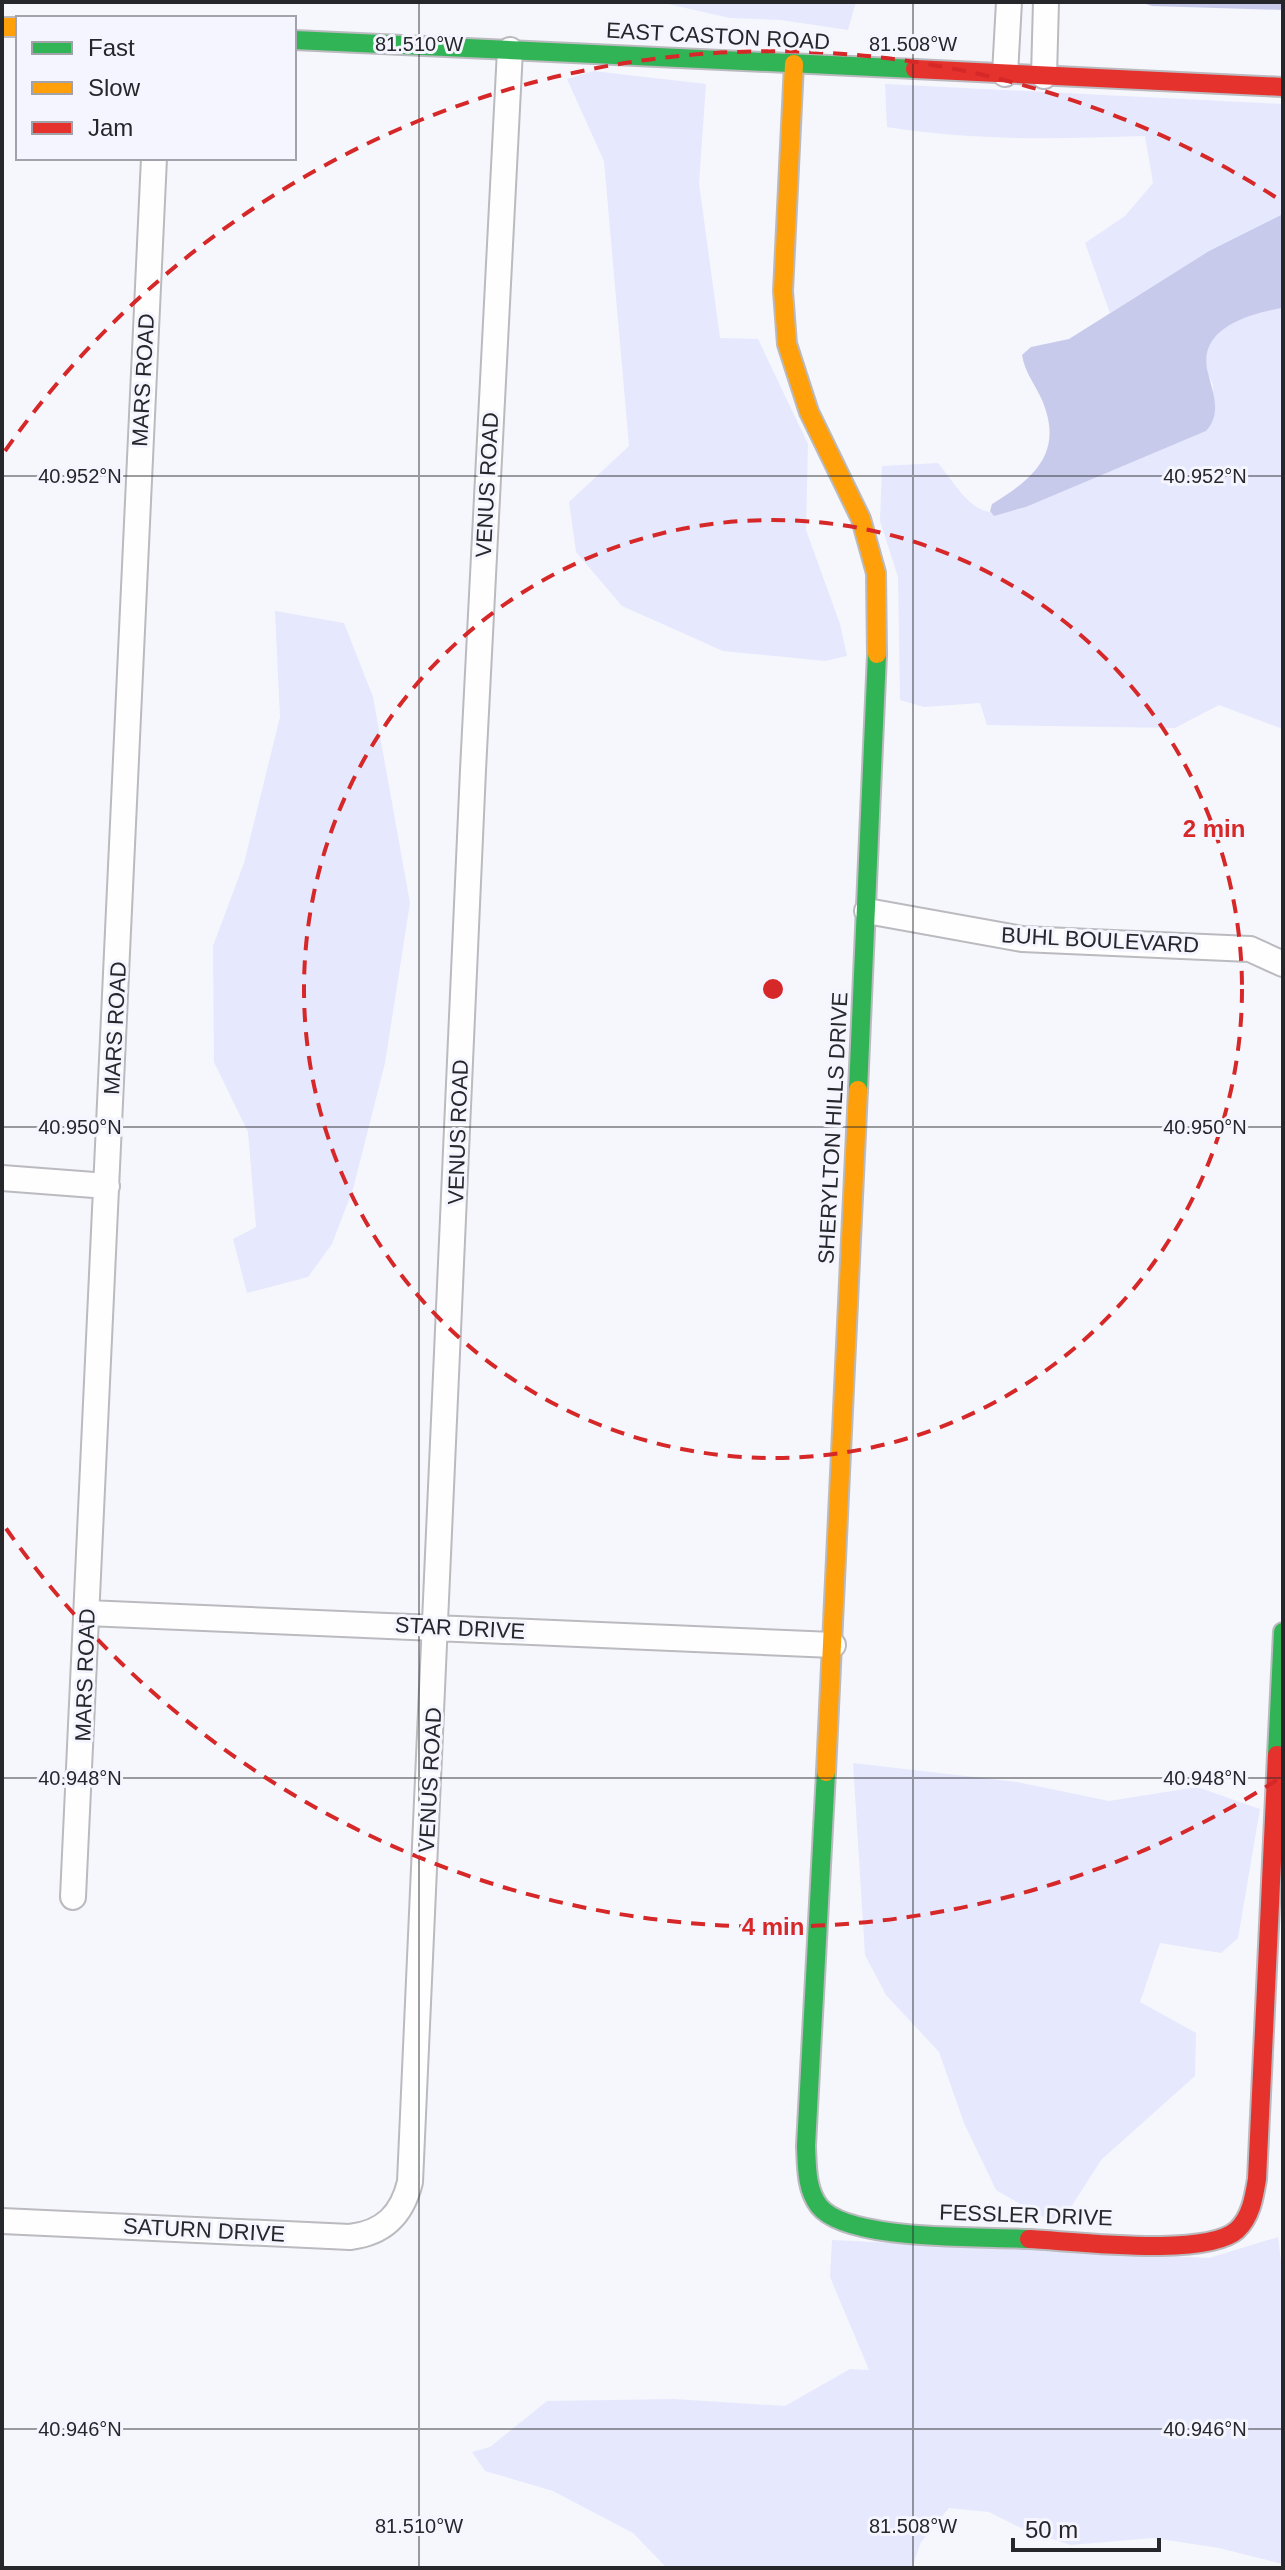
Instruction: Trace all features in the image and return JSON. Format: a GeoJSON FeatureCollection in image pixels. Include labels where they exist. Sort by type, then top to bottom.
{"type":"FeatureCollection","features":[{"type":"Feature","properties":{"kind":"street"},"geometry":{"type":"LineString","coordinates":[[1005,74],[1009,2]]}},
{"type":"Feature","properties":{"kind":"street"},"geometry":{"type":"LineString","coordinates":[[1044,76],[1046,2]]}},
{"type":"Feature","properties":{"kind":"street","name":"EAST CASTON ROAD"},"geometry":{"type":"LineString","coordinates":[[296,40],[1283,87]]}},
{"type":"Feature","properties":{"kind":"street","name":"VENUS ROAD"},"geometry":{"type":"LineString","coordinates":[[398,2212],[407,2195],[414,2164],[474,754],[510,50]]}},
{"type":"Feature","properties":{"kind":"street","name":"SHERYLTON HILLS DRIVE"},"geometry":{"type":"LineString","coordinates":[[794,64],[783,291],[787,344],[809,412],[861,519],[876,573],[878,667],[833,1645],[806,2146],[808,2185],[819,2208]]}},
{"type":"Feature","properties":{"kind":"street","name":"MARS ROAD"},"geometry":{"type":"LineString","coordinates":[[73,1897],[154,160]]}},
{"type":"Feature","properties":{"kind":"street","name":"BUHL BOULEVARD"},"geometry":{"type":"LineString","coordinates":[[867,911],[1022,939],[1250,949],[1283,964]]}},
{"type":"Feature","properties":{"kind":"street"},"geometry":{"type":"LineString","coordinates":[[2,1178],[107,1186]]}},
{"type":"Feature","properties":{"kind":"street","name":"STAR DRIVE"},"geometry":{"type":"LineString","coordinates":[[87,1613],[210,1615],[436,1629],[833,1645]]}},
{"type":"Feature","properties":{"kind":"street","name":"FESSLER DRIVE"},"geometry":{"type":"LineString","coordinates":[[819,2208],[846,2226],[927,2235],[1181,2246],[1208,2245],[1235,2232],[1249,2216],[1257,2179],[1283,1632]]}},
{"type":"Feature","properties":{"kind":"street","name":"SATURN DRIVE"},"geometry":{"type":"LineString","coordinates":[[2,2221],[350,2237],[377,2231],[398,2212]]}},
{"type":"Feature","properties":{"kind":"shaded area"},"geometry":{"type":"Polygon","coordinates":[[[659,2],[856,2],[848,30],[781,20],[730,18],[659,2]]]}},
{"type":"Feature","properties":{"kind":"shaded area"},"geometry":{"type":"Polygon","coordinates":[[[1140,2],[1283,2],[1283,10],[1152,6],[1140,2]]]}},
{"type":"Feature","properties":{"kind":"shaded area"},"geometry":{"type":"Polygon","coordinates":[[[593,71],[706,84],[699,183],[720,338],[758,339],[808,444],[806,530],[840,624],[847,656],[825,661],[723,651],[622,606],[576,552],[569,502],[629,446],[604,161],[567,79],[593,71]]]}},
{"type":"Feature","properties":{"kind":"shaded area"},"geometry":{"type":"Polygon","coordinates":[[[885,84],[1283,104],[1283,214],[1209,251],[1110,313],[1085,243],[1125,216],[1153,183],[1145,136],[983,137],[887,127],[885,84]]]}},
{"type":"Feature","properties":{"kind":"shaded area"},"geometry":{"type":"Polygon","coordinates":[[[1283,214],[1283,308],[1242,319],[1218,334],[1210,345],[1206,357],[1215,410],[1206,431],[1026,507],[994,516],[990,511],[992,504],[1033,473],[1047,449],[1050,435],[1042,400],[1022,355],[1031,347],[1069,339],[1209,251],[1283,214]]]}},
{"type":"Feature","properties":{"kind":"shaded area"},"geometry":{"type":"Polygon","coordinates":[[[1283,308],[1283,729],[1219,705],[1175,728],[987,725],[980,703],[924,707],[900,700],[898,577],[880,521],[882,466],[938,463],[965,497],[984,510],[1009,512],[1026,507],[1206,431],[1213,392],[1206,369],[1212,342],[1220,332],[1243,318],[1283,308]]]}},
{"type":"Feature","properties":{"kind":"shaded area"},"geometry":{"type":"Polygon","coordinates":[[[275,611],[344,623],[373,697],[410,903],[385,1063],[353,1189],[332,1244],[308,1277],[247,1293],[233,1239],[256,1227],[248,1132],[214,1062],[213,946],[244,863],[280,717],[275,611]]]}},
{"type":"Feature","properties":{"kind":"shaded area"},"geometry":{"type":"Polygon","coordinates":[[[853,1763],[1017,1782],[1109,1801],[1197,1787],[1260,1809],[1238,1938],[1221,1953],[1160,1943],[1140,2002],[1196,2033],[1195,2076],[1101,2160],[1059,2226],[996,2190],[964,2123],[939,2052],[886,1995],[865,1955],[853,1763]]]}},
{"type":"Feature","properties":{"kind":"shaded area"},"geometry":{"type":"Polygon","coordinates":[[[1278,2237],[1283,2276],[1283,2564],[1219,2548],[1153,2538],[1071,2545],[1027,2531],[989,2512],[949,2508],[921,2542],[912,2568],[667,2568],[633,2533],[553,2491],[485,2471],[472,2452],[490,2447],[547,2401],[674,2399],[785,2406],[850,2369],[869,2370],[830,2277],[832,2240],[1209,2258],[1278,2237]]]}},
{"type":"Feature","properties":{"kind":"traffic: fast"},"geometry":{"type":"LineString","coordinates":[[296,40],[915,69]]}},
{"type":"Feature","properties":{"kind":"traffic: fast"},"geometry":{"type":"LineString","coordinates":[[858,1090],[877,654]]}},
{"type":"Feature","properties":{"kind":"traffic: fast"},"geometry":{"type":"LineString","coordinates":[[1277,1755],[1283,1632]]}},
{"type":"Feature","properties":{"kind":"traffic: fast"},"geometry":{"type":"LineString","coordinates":[[826,1772],[806,2146],[808,2177],[815,2199],[834,2218],[857,2226],[917,2235],[1029,2239]]}},
{"type":"Feature","properties":{"kind":"traffic: slow"},"geometry":{"type":"LineString","coordinates":[[2,27],[16,27]]}},
{"type":"Feature","properties":{"kind":"traffic: slow"},"geometry":{"type":"LineString","coordinates":[[794,64],[783,291],[787,344],[809,412],[861,519],[876,573],[877,654]]}},
{"type":"Feature","properties":{"kind":"traffic: slow"},"geometry":{"type":"LineString","coordinates":[[826,1772],[858,1090]]}},
{"type":"Feature","properties":{"kind":"traffic: jam"},"geometry":{"type":"LineString","coordinates":[[915,69],[1283,87]]}},
{"type":"Feature","properties":{"kind":"traffic: jam"},"geometry":{"type":"LineString","coordinates":[[1029,2239],[1138,2246],[1198,2244],[1221,2239],[1237,2230],[1246,2219],[1257,2179],[1277,1755]]}}]}
